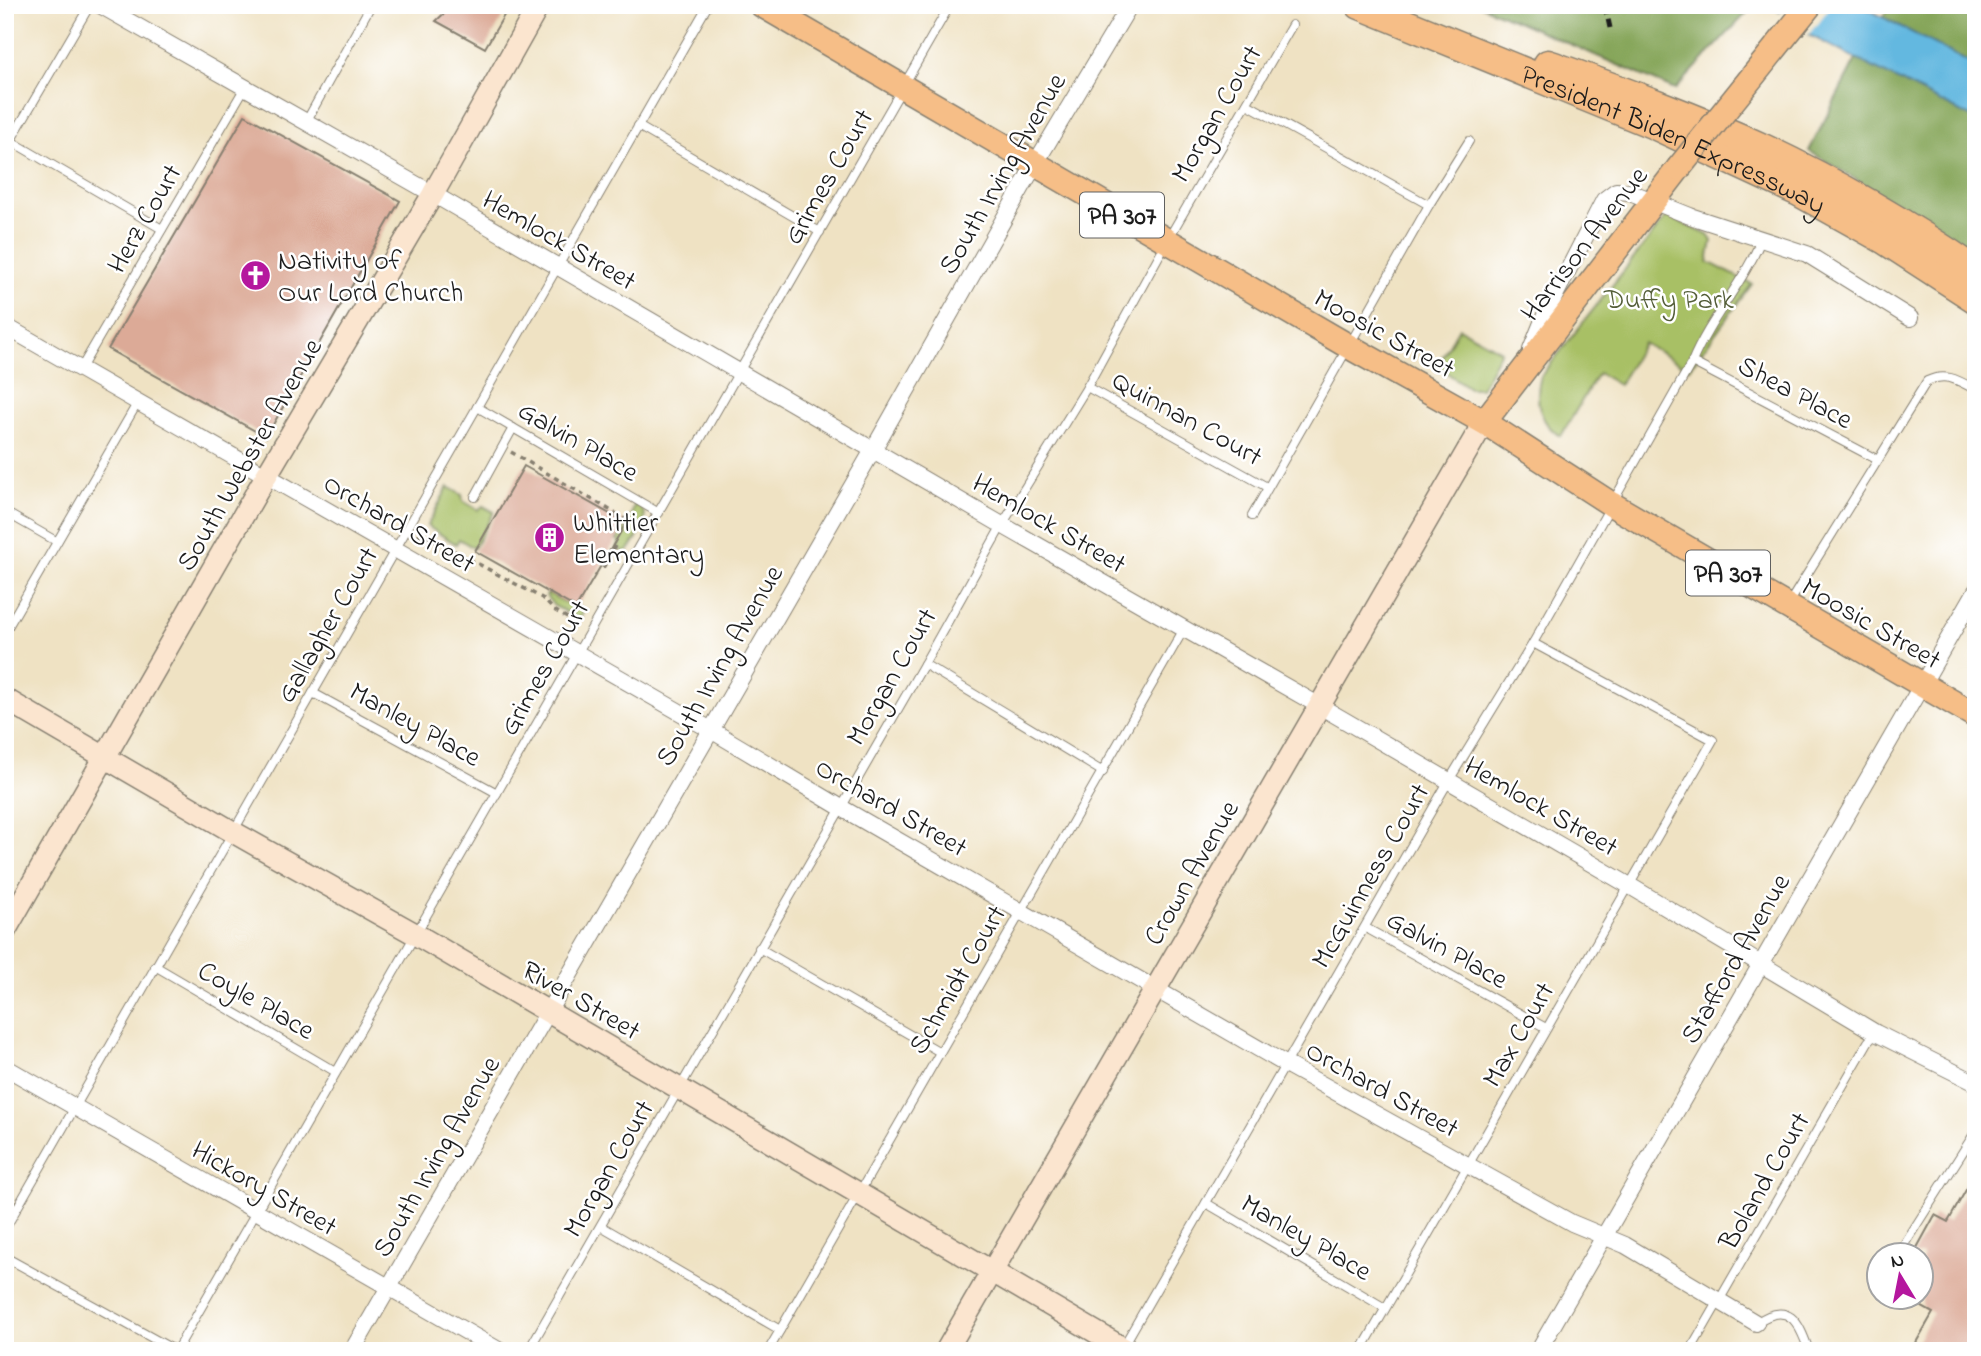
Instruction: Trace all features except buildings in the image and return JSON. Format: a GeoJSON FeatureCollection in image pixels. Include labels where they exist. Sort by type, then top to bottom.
{"type":"FeatureCollection","features":[{"type":"Feature","properties":{"kind":"highway","name":"President Biden Expressway"},"geometry":{"type":"LineString","coordinates":[[1360,5],[1652,124],[1787,186],[1885,240],[1976,299]]}},
{"type":"Feature","properties":{"kind":"highway","name":"President Biden Expressway"},"geometry":{"type":"LineString","coordinates":[[1408,5],[1489,41],[1672,110],[1763,149],[1881,211],[1976,271]]}},
{"type":"Feature","properties":{"kind":"main road","name":"South Webster Avenue"},"geometry":{"type":"LineString","coordinates":[[5,931],[266,476],[433,194],[539,5]]}},
{"type":"Feature","properties":{"kind":"main road","name":"Moosic Street"},"geometry":{"type":"LineString","coordinates":[[762,5],[1348,346],[1484,422],[1611,504],[1976,716]]}},
{"type":"Feature","properties":{"kind":"main road","name":"Harrison Avenue"},"geometry":{"type":"LineString","coordinates":[[1484,422],[1678,169],[1810,5]]}},
{"type":"Feature","properties":{"kind":"main road","name":"Crown Avenue"},"geometry":{"type":"LineString","coordinates":[[946,1351],[1484,422]]}},
{"type":"Feature","properties":{"kind":"main road","name":"River Street"},"geometry":{"type":"LineString","coordinates":[[5,699],[415,934],[992,1270],[1124,1350]]}},
{"type":"Feature","properties":{"kind":"street","name":"Hemlock Street"},"geometry":{"type":"LineString","coordinates":[[100,5],[433,194],[1002,526],[1318,705],[1876,1033],[1976,1083]]}},
{"type":"Feature","properties":{"kind":"street","name":"South Irving Avenue"},"geometry":{"type":"LineString","coordinates":[[352,1351],[873,450],[1035,164],[1130,5]]}},
{"type":"Feature","properties":{"kind":"street"},"geometry":{"type":"LineString","coordinates":[[1522,370],[1546,313],[1604,200],[1616,191],[1654,201],[1680,213],[1807,254],[1910,318]]}},
{"type":"Feature","properties":{"kind":"street","name":"Orchard Street"},"geometry":{"type":"LineString","coordinates":[[5,326],[1287,1065],[1572,1223],[1625,1245],[1756,1323]]}},
{"type":"Feature","properties":{"kind":"street","name":"Stafford Avenue"},"geometry":{"type":"LineString","coordinates":[[1538,1351],[1976,591]]}},
{"type":"Feature","properties":{"kind":"street","name":"Hickory Street"},"geometry":{"type":"LineString","coordinates":[[5,1067],[500,1351]]}},
{"type":"Feature","properties":{"kind":"lane"},"geometry":{"type":"LineString","coordinates":[[5,150],[90,5]]}},
{"type":"Feature","properties":{"kind":"lane"},"geometry":{"type":"LineString","coordinates":[[305,122],[371,5]]}},
{"type":"Feature","properties":{"kind":"lane","name":"Gallagher Court"},"geometry":{"type":"LineString","coordinates":[[5,1229],[708,5]]}},
{"type":"Feature","properties":{"kind":"lane","name":"Grimes Court"},"geometry":{"type":"LineString","coordinates":[[176,1351],[950,5]]}},
{"type":"Feature","properties":{"kind":"lane","name":"Morgan Court"},"geometry":{"type":"LineString","coordinates":[[528,1351],[1002,526],[1087,387],[1167,241],[1292,25]]}},
{"type":"Feature","properties":{"kind":"lane","name":"Herz Court"},"geometry":{"type":"LineString","coordinates":[[80,370],[244,89]]}},
{"type":"Feature","properties":{"kind":"lane"},"geometry":{"type":"LineString","coordinates":[[1247,104],[1429,205]]}},
{"type":"Feature","properties":{"kind":"lane"},"geometry":{"type":"LineString","coordinates":[[638,126],[820,232]]}},
{"type":"Feature","properties":{"kind":"lane"},"geometry":{"type":"LineString","coordinates":[[11,141],[162,229]]}},
{"type":"Feature","properties":{"kind":"lane"},"geometry":{"type":"LineString","coordinates":[[1252,516],[1266,487],[1429,205],[1469,141]]}},
{"type":"Feature","properties":{"kind":"lane","name":"McGuinness Court"},"geometry":{"type":"LineString","coordinates":[[1124,1350],[1448,782],[1533,643],[1692,362],[1704,334],[1750,267],[1761,240]]}},
{"type":"Feature","properties":{"kind":"lane","name":"Shea Place"},"geometry":{"type":"LineString","coordinates":[[1692,362],[1878,460]]}},
{"type":"Feature","properties":{"kind":"lane"},"geometry":{"type":"LineString","coordinates":[[1787,607],[1927,381],[1937,376],[1947,376],[1976,390]]}},
{"type":"Feature","properties":{"kind":"lane","name":"Quinnan Court"},"geometry":{"type":"LineString","coordinates":[[1087,387],[1266,487]]}},
{"type":"Feature","properties":{"kind":"lane"},"geometry":{"type":"LineString","coordinates":[[5,632],[138,402]]}},
{"type":"Feature","properties":{"kind":"lane","name":"Galvin Place"},"geometry":{"type":"LineString","coordinates":[[477,407],[659,513]]}},
{"type":"Feature","properties":{"kind":"lane"},"geometry":{"type":"LineString","coordinates":[[475,498],[513,428]]}},
{"type":"Feature","properties":{"kind":"lane"},"geometry":{"type":"LineString","coordinates":[[5,512],[56,541]]}},
{"type":"Feature","properties":{"kind":"lane","name":"Schmidt Court"},"geometry":{"type":"LineString","coordinates":[[768,1351],[1184,629]]}},
{"type":"Feature","properties":{"kind":"lane","name":"Max Court"},"geometry":{"type":"LineString","coordinates":[[1361,1351],[1713,740],[1533,643]]}},
{"type":"Feature","properties":{"kind":"lane"},"geometry":{"type":"LineString","coordinates":[[925,664],[1103,772]]}},
{"type":"Feature","properties":{"kind":"lane","name":"Manley Place"},"geometry":{"type":"LineString","coordinates":[[313,693],[497,793]]}},
{"type":"Feature","properties":{"kind":"lane","name":"Galvin Place"},"geometry":{"type":"LineString","coordinates":[[1366,928],[1546,1028]]}},
{"type":"Feature","properties":{"kind":"lane"},"geometry":{"type":"LineString","coordinates":[[759,948],[940,1052]]}},
{"type":"Feature","properties":{"kind":"lane","name":"Coyle Place"},"geometry":{"type":"LineString","coordinates":[[155,967],[336,1072]]}},
{"type":"Feature","properties":{"kind":"lane","name":"Boland Court"},"geometry":{"type":"LineString","coordinates":[[1690,1351],[1868,1042],[1876,1033]]}},
{"type":"Feature","properties":{"kind":"lane"},"geometry":{"type":"LineString","coordinates":[[1907,1240],[1976,1131]]}},
{"type":"Feature","properties":{"kind":"lane","name":"Manley Place"},"geometry":{"type":"LineString","coordinates":[[1206,1203],[1385,1308]]}},
{"type":"Feature","properties":{"kind":"lane"},"geometry":{"type":"LineString","coordinates":[[601,1226],[780,1330]]}},
{"type":"Feature","properties":{"kind":"lane"},"geometry":{"type":"LineString","coordinates":[[5,1257],[176,1351]]}},
{"type":"Feature","properties":{"kind":"lane"},"geometry":{"type":"LineString","coordinates":[[1756,1323],[1775,1313],[1786,1314],[1797,1320],[1809,1351]]}},
{"type":"Feature","properties":{"kind":"path"},"geometry":{"type":"LineString","coordinates":[[503,447],[627,520]]}},
{"type":"Feature","properties":{"kind":"path"},"geometry":{"type":"LineString","coordinates":[[408,527],[423,539],[428,537],[542,598],[554,610],[580,626]]}},
{"type":"Feature","properties":{"kind":"path"},"geometry":{"type":"LineString","coordinates":[[603,568],[617,542]]}},
{"type":"Feature","properties":{"kind":"green space"},"geometry":{"type":"Polygon","coordinates":[[[1480,5],[1754,5],[1675,90],[1480,5]]]}},
{"type":"Feature","properties":{"kind":"green space"},"geometry":{"type":"Polygon","coordinates":[[[1891,5],[1976,5],[1976,253],[1809,151],[1854,63],[1891,5]]]}},
{"type":"Feature","properties":{"kind":"green space","name":"Duffy Park"},"geometry":{"type":"Polygon","coordinates":[[[1667,216],[1708,235],[1712,241],[1708,262],[1752,284],[1689,369],[1643,343],[1619,385],[1598,373],[1561,436],[1548,425],[1540,410],[1538,393],[1541,376],[1667,216]]]}},
{"type":"Feature","properties":{"kind":"green space"},"geometry":{"type":"Polygon","coordinates":[[[1459,328],[1501,351],[1481,388],[1469,388],[1437,366],[1459,328]]]}},
{"type":"Feature","properties":{"kind":"green space"},"geometry":{"type":"Polygon","coordinates":[[[448,487],[462,495],[463,501],[478,510],[483,506],[494,512],[474,548],[459,539],[456,544],[427,526],[448,487]]]}},
{"type":"Feature","properties":{"kind":"green space"},"geometry":{"type":"Polygon","coordinates":[[[635,503],[641,508],[645,521],[627,553],[617,549],[620,542],[617,540],[629,523],[635,503]]]}},
{"type":"Feature","properties":{"kind":"green space"},"geometry":{"type":"Polygon","coordinates":[[[548,593],[584,610],[580,619],[554,606],[546,596],[548,593]]]}},
{"type":"Feature","properties":{"kind":"water"},"geometry":{"type":"Polygon","coordinates":[[[1771,5],[1860,5],[1976,66],[1976,120],[1809,35],[1771,5]]]}},
{"type":"Feature","properties":{"kind":"pier"},"geometry":{"type":"Polygon","coordinates":[[[1787,5],[1832,5],[1806,38],[1778,16],[1787,5]]]}},
{"type":"Feature","properties":{"kind":"railway"},"geometry":{"type":"LineString","coordinates":[[1605,5],[1610,28]]}},
{"type":"Feature","properties":{"kind":"place","name":"Nativity of Our Lord Church"},"geometry":{"type":"Point","coordinates":[255,275]}},
{"type":"Feature","properties":{"kind":"place","name":"Whittier Elementary"},"geometry":{"type":"Point","coordinates":[550,537]}}]}
